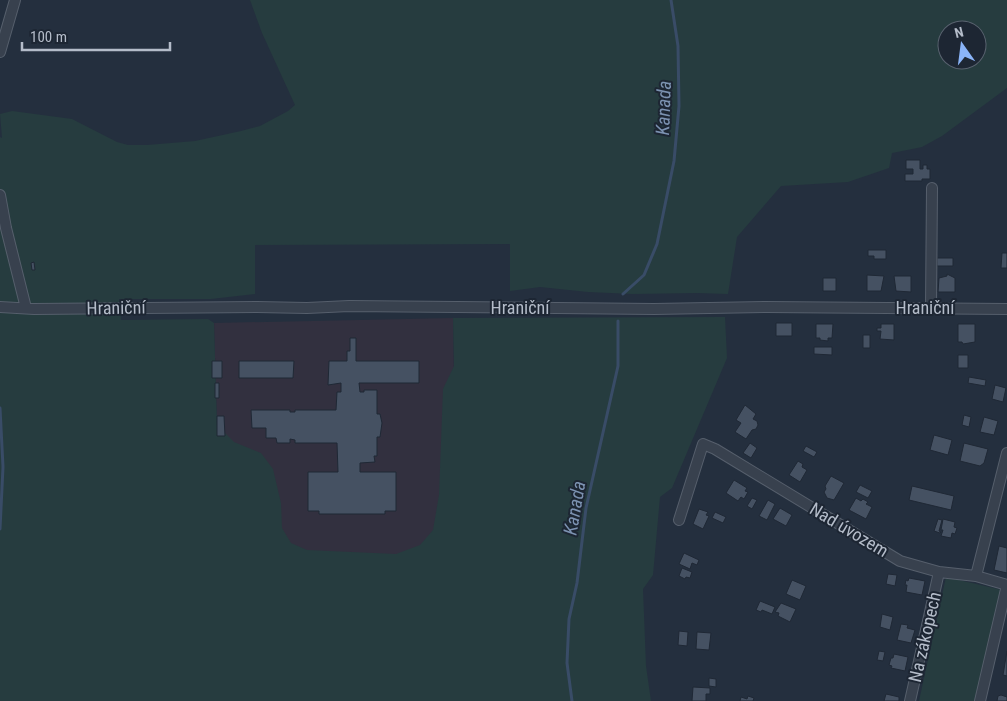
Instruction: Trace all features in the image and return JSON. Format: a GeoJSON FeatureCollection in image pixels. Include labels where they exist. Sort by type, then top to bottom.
{"type":"FeatureCollection","features":[{"type":"Feature","properties":{"kind":"street"},"geometry":{"type":"LineString","coordinates":[[0,52],[16,0]]}},
{"type":"Feature","properties":{"kind":"street"},"geometry":{"type":"LineString","coordinates":[[931,308],[932,188]]}},
{"type":"Feature","properties":{"kind":"street"},"geometry":{"type":"LineString","coordinates":[[0,195],[6,228],[30,309]]}},
{"type":"Feature","properties":{"kind":"street","name":"Hraniční"},"geometry":{"type":"LineString","coordinates":[[0,307],[30,309],[307,308],[349,306],[644,309],[767,307],[1007,309]]}},
{"type":"Feature","properties":{"kind":"street","name":"Nad úvozem"},"geometry":{"type":"LineString","coordinates":[[679,520],[703,444],[715,449],[900,560],[939,572],[976,576],[1007,585]]}},
{"type":"Feature","properties":{"kind":"street"},"geometry":{"type":"LineString","coordinates":[[976,576],[1007,454]]}},
{"type":"Feature","properties":{"kind":"street","name":"Na zákopech"},"geometry":{"type":"LineString","coordinates":[[910,701],[939,572]]}},
{"type":"Feature","properties":{"kind":"street"},"geometry":{"type":"LineString","coordinates":[[980,701],[1007,585]]}},
{"type":"Feature","properties":{"kind":"shaded area"},"geometry":{"type":"Polygon","coordinates":[[[453,318],[457,568],[217,571],[217,425],[214,323],[453,318]]]}},
{"type":"Feature","properties":{"kind":"green space"},"geometry":{"type":"Polygon","coordinates":[[[250,0],[1007,0],[1007,88],[942,136],[922,147],[892,153],[889,168],[848,182],[781,186],[737,237],[728,294],[633,294],[540,287],[510,291],[510,244],[255,245],[255,294],[211,299],[119,299],[121,320],[208,319],[214,323],[217,425],[234,442],[261,453],[273,469],[281,503],[282,528],[291,543],[307,550],[396,554],[420,545],[433,530],[439,495],[443,389],[454,366],[453,318],[725,317],[727,358],[672,488],[660,497],[653,575],[643,589],[646,666],[651,701],[0,701],[0,137],[2,138],[0,114],[12,111],[72,119],[117,142],[128,145],[147,145],[195,141],[260,126],[288,111],[295,105],[262,33],[250,0]]]}},
{"type":"Feature","properties":{"kind":"green space"},"geometry":{"type":"Polygon","coordinates":[[[946,577],[1002,590],[977,701],[919,701],[946,577]]]}},
{"type":"Feature","properties":{"kind":"building"},"geometry":{"type":"Polygon","coordinates":[[[906,160],[920,160],[920,169],[923,169],[923,165],[927,165],[927,169],[930,169],[930,179],[905,181],[905,174],[913,174],[913,169],[906,169],[906,160]]]}},
{"type":"Feature","properties":{"kind":"building"},"geometry":{"type":"Polygon","coordinates":[[[868,250],[886,250],[886,259],[874,259],[874,256],[868,256],[868,250]]]}},
{"type":"Feature","properties":{"kind":"building"},"geometry":{"type":"Polygon","coordinates":[[[1002,253],[1007,253],[1007,268],[1001,268],[1002,253]]]}},
{"type":"Feature","properties":{"kind":"building"},"geometry":{"type":"Polygon","coordinates":[[[937,258],[953,258],[953,266],[937,266],[937,258]]]}},
{"type":"Feature","properties":{"kind":"building"},"geometry":{"type":"Polygon","coordinates":[[[34,262],[35,270],[32,270],[31,263],[34,262]]]}},
{"type":"Feature","properties":{"kind":"building"},"geometry":{"type":"Polygon","coordinates":[[[947,274],[955,278],[955,292],[938,292],[939,278],[947,276],[947,274]]]}},
{"type":"Feature","properties":{"kind":"building"},"geometry":{"type":"Polygon","coordinates":[[[867,275],[884,276],[881,291],[867,291],[867,275]]]}},
{"type":"Feature","properties":{"kind":"building"},"geometry":{"type":"Polygon","coordinates":[[[894,276],[911,276],[911,292],[896,291],[894,276]]]}},
{"type":"Feature","properties":{"kind":"building"},"geometry":{"type":"Polygon","coordinates":[[[823,278],[836,278],[836,291],[823,291],[823,278]]]}},
{"type":"Feature","properties":{"kind":"building"},"geometry":{"type":"Polygon","coordinates":[[[776,323],[792,323],[792,336],[776,336],[776,323]]]}},
{"type":"Feature","properties":{"kind":"building"},"geometry":{"type":"Polygon","coordinates":[[[816,324],[833,324],[832,338],[828,338],[828,341],[816,338],[816,324]]]}},
{"type":"Feature","properties":{"kind":"building"},"geometry":{"type":"Polygon","coordinates":[[[881,324],[894,324],[894,340],[880,339],[881,331],[877,331],[877,328],[881,328],[881,324]]]}},
{"type":"Feature","properties":{"kind":"building"},"geometry":{"type":"Polygon","coordinates":[[[958,324],[975,324],[975,342],[963,344],[958,342],[958,324]]]}},
{"type":"Feature","properties":{"kind":"building"},"geometry":{"type":"Polygon","coordinates":[[[863,335],[870,335],[870,348],[863,348],[863,335]]]}},
{"type":"Feature","properties":{"kind":"building"},"geometry":{"type":"Polygon","coordinates":[[[350,338],[356,338],[356,361],[419,361],[419,383],[359,383],[360,392],[364,392],[364,390],[377,390],[377,414],[380,414],[382,423],[380,437],[377,437],[377,456],[374,456],[375,462],[360,463],[360,472],[396,472],[396,511],[385,511],[385,514],[319,514],[319,511],[308,511],[308,472],[338,472],[337,443],[295,443],[295,440],[290,439],[290,443],[277,443],[276,438],[266,438],[266,428],[252,428],[251,410],[290,410],[290,412],[295,412],[295,410],[336,410],[337,392],[341,392],[341,383],[328,385],[329,361],[347,361],[347,351],[350,351],[350,338]]]}},
{"type":"Feature","properties":{"kind":"building"},"geometry":{"type":"Polygon","coordinates":[[[814,347],[832,347],[832,355],[814,354],[814,347]]]}},
{"type":"Feature","properties":{"kind":"building"},"geometry":{"type":"Polygon","coordinates":[[[958,355],[968,355],[968,368],[958,368],[958,355]]]}},
{"type":"Feature","properties":{"kind":"building"},"geometry":{"type":"Polygon","coordinates":[[[212,361],[222,361],[222,378],[212,378],[212,361]]]}},
{"type":"Feature","properties":{"kind":"building"},"geometry":{"type":"Polygon","coordinates":[[[239,361],[294,361],[293,378],[239,378],[239,361]]]}},
{"type":"Feature","properties":{"kind":"building"},"geometry":{"type":"Polygon","coordinates":[[[969,377],[986,380],[985,386],[968,383],[969,377]]]}},
{"type":"Feature","properties":{"kind":"building"},"geometry":{"type":"Polygon","coordinates":[[[215,383],[219,383],[219,398],[215,398],[215,383]]]}},
{"type":"Feature","properties":{"kind":"building"},"geometry":{"type":"Polygon","coordinates":[[[995,385],[1006,388],[1003,402],[992,399],[995,385]]]}},
{"type":"Feature","properties":{"kind":"building"},"geometry":{"type":"Polygon","coordinates":[[[745,405],[756,414],[753,419],[757,421],[758,425],[746,439],[735,432],[741,423],[736,420],[745,405]]]}},
{"type":"Feature","properties":{"kind":"building"},"geometry":{"type":"Polygon","coordinates":[[[964,415],[971,417],[969,427],[962,425],[964,415]]]}},
{"type":"Feature","properties":{"kind":"building"},"geometry":{"type":"Polygon","coordinates":[[[217,416],[224,416],[225,436],[217,436],[217,416]]]}},
{"type":"Feature","properties":{"kind":"building"},"geometry":{"type":"Polygon","coordinates":[[[984,417],[998,421],[994,435],[980,432],[984,417]]]}},
{"type":"Feature","properties":{"kind":"building"},"geometry":{"type":"Polygon","coordinates":[[[934,435],[952,440],[948,455],[930,450],[934,435]]]}},
{"type":"Feature","properties":{"kind":"building"},"geometry":{"type":"Polygon","coordinates":[[[750,443],[757,448],[751,458],[743,453],[750,443]]]}},
{"type":"Feature","properties":{"kind":"building"},"geometry":{"type":"Polygon","coordinates":[[[964,443],[988,449],[984,463],[980,466],[960,461],[964,443]]]}},
{"type":"Feature","properties":{"kind":"building"},"geometry":{"type":"Polygon","coordinates":[[[806,446],[817,452],[814,457],[803,451],[806,446]]]}},
{"type":"Feature","properties":{"kind":"building"},"geometry":{"type":"Polygon","coordinates":[[[798,461],[807,470],[800,482],[789,475],[798,461]]]}},
{"type":"Feature","properties":{"kind":"building"},"geometry":{"type":"Polygon","coordinates":[[[831,476],[844,483],[834,500],[827,498],[824,492],[831,476]]]}},
{"type":"Feature","properties":{"kind":"building"},"geometry":{"type":"Polygon","coordinates":[[[734,480],[747,488],[745,491],[748,492],[744,499],[741,497],[738,501],[726,493],[734,480]]]}},
{"type":"Feature","properties":{"kind":"building"},"geometry":{"type":"Polygon","coordinates":[[[860,485],[872,491],[868,498],[856,492],[860,485]]]}},
{"type":"Feature","properties":{"kind":"building"},"geometry":{"type":"Polygon","coordinates":[[[912,486],[954,496],[951,510],[909,500],[912,486]]]}},
{"type":"Feature","properties":{"kind":"building"},"geometry":{"type":"Polygon","coordinates":[[[752,498],[757,500],[752,509],[747,506],[752,498]]]}},
{"type":"Feature","properties":{"kind":"building"},"geometry":{"type":"Polygon","coordinates":[[[856,498],[861,501],[863,499],[868,502],[866,504],[872,507],[866,519],[849,510],[856,498]]]}},
{"type":"Feature","properties":{"kind":"building"},"geometry":{"type":"Polygon","coordinates":[[[768,500],[775,504],[767,520],[759,516],[768,500]]]}},
{"type":"Feature","properties":{"kind":"building"},"geometry":{"type":"Polygon","coordinates":[[[780,508],[792,515],[786,526],[773,519],[780,508]]]}},
{"type":"Feature","properties":{"kind":"building"},"geometry":{"type":"Polygon","coordinates":[[[699,509],[708,512],[706,515],[709,516],[703,529],[693,524],[699,509]]]}},
{"type":"Feature","properties":{"kind":"building"},"geometry":{"type":"Polygon","coordinates":[[[715,512],[726,517],[723,523],[712,518],[715,512]]]}},
{"type":"Feature","properties":{"kind":"building"},"geometry":{"type":"Polygon","coordinates":[[[938,519],[942,520],[940,533],[934,531],[938,519]]]}},
{"type":"Feature","properties":{"kind":"building"},"geometry":{"type":"Polygon","coordinates":[[[943,519],[955,522],[954,527],[957,528],[955,534],[952,533],[951,538],[941,536],[943,519]]]}},
{"type":"Feature","properties":{"kind":"building"},"geometry":{"type":"Polygon","coordinates":[[[999,546],[1007,548],[1007,573],[994,570],[999,546]]]}},
{"type":"Feature","properties":{"kind":"building"},"geometry":{"type":"Polygon","coordinates":[[[684,553],[699,560],[697,565],[692,563],[690,569],[679,564],[684,553]]]}},
{"type":"Feature","properties":{"kind":"building"},"geometry":{"type":"Polygon","coordinates":[[[682,568],[692,572],[690,578],[686,577],[685,579],[679,576],[682,568]]]}},
{"type":"Feature","properties":{"kind":"building"},"geometry":{"type":"Polygon","coordinates":[[[888,574],[897,575],[895,586],[886,584],[888,574]]]}},
{"type":"Feature","properties":{"kind":"building"},"geometry":{"type":"Polygon","coordinates":[[[909,578],[925,581],[922,595],[906,592],[906,580],[908,581],[909,578]]]}},
{"type":"Feature","properties":{"kind":"building"},"geometry":{"type":"Polygon","coordinates":[[[792,580],[806,586],[800,600],[786,594],[792,580]]]}},
{"type":"Feature","properties":{"kind":"building"},"geometry":{"type":"Polygon","coordinates":[[[760,601],[775,607],[772,614],[756,610],[760,601]]]}},
{"type":"Feature","properties":{"kind":"building"},"geometry":{"type":"Polygon","coordinates":[[[781,603],[796,609],[790,622],[778,616],[779,613],[775,612],[781,603]]]}},
{"type":"Feature","properties":{"kind":"building"},"geometry":{"type":"Polygon","coordinates":[[[882,614],[893,617],[890,630],[880,627],[882,614]]]}},
{"type":"Feature","properties":{"kind":"building"},"geometry":{"type":"Polygon","coordinates":[[[901,624],[908,625],[907,628],[915,630],[911,643],[897,640],[901,624]]]}},
{"type":"Feature","properties":{"kind":"building"},"geometry":{"type":"Polygon","coordinates":[[[679,631],[688,632],[687,646],[678,645],[679,631]]]}},
{"type":"Feature","properties":{"kind":"building"},"geometry":{"type":"Polygon","coordinates":[[[697,632],[711,633],[709,650],[696,649],[697,632]]]}},
{"type":"Feature","properties":{"kind":"building"},"geometry":{"type":"Polygon","coordinates":[[[879,651],[885,652],[883,661],[877,660],[879,651]]]}},
{"type":"Feature","properties":{"kind":"building"},"geometry":{"type":"Polygon","coordinates":[[[1007,651],[1007,676],[1003,675],[1007,651]]]}},
{"type":"Feature","properties":{"kind":"building"},"geometry":{"type":"Polygon","coordinates":[[[894,654],[908,657],[905,671],[891,668],[892,666],[889,665],[894,654]]]}},
{"type":"Feature","properties":{"kind":"building"},"geometry":{"type":"Polygon","coordinates":[[[709,678],[716,679],[716,687],[709,686],[709,678]]]}},
{"type":"Feature","properties":{"kind":"building"},"geometry":{"type":"Polygon","coordinates":[[[693,687],[710,688],[710,694],[706,694],[706,701],[692,701],[693,687]]]}},
{"type":"Feature","properties":{"kind":"building"},"geometry":{"type":"Polygon","coordinates":[[[886,694],[899,697],[899,701],[884,701],[886,694]]]}},
{"type":"Feature","properties":{"kind":"building"},"geometry":{"type":"Polygon","coordinates":[[[748,696],[754,698],[753,701],[740,701],[741,697],[747,699],[748,696]]]}},
{"type":"Feature","properties":{"kind":"building"},"geometry":{"type":"Polygon","coordinates":[[[998,696],[1007,697],[1007,701],[997,701],[998,696]]]}},
{"type":"Feature","properties":{"kind":"waterway","name":"Kanada"},"geometry":{"type":"LineString","coordinates":[[623,294],[644,275],[657,244],[674,161],[679,106],[678,46],[671,0]]}},
{"type":"Feature","properties":{"kind":"waterway","name":"Kanada"},"geometry":{"type":"LineString","coordinates":[[572,701],[567,663],[569,619],[577,583],[586,508],[618,366],[618,321]]}},
{"type":"Feature","properties":{"kind":"waterway"},"geometry":{"type":"LineString","coordinates":[[0,408],[3,467],[0,529]]}}]}
